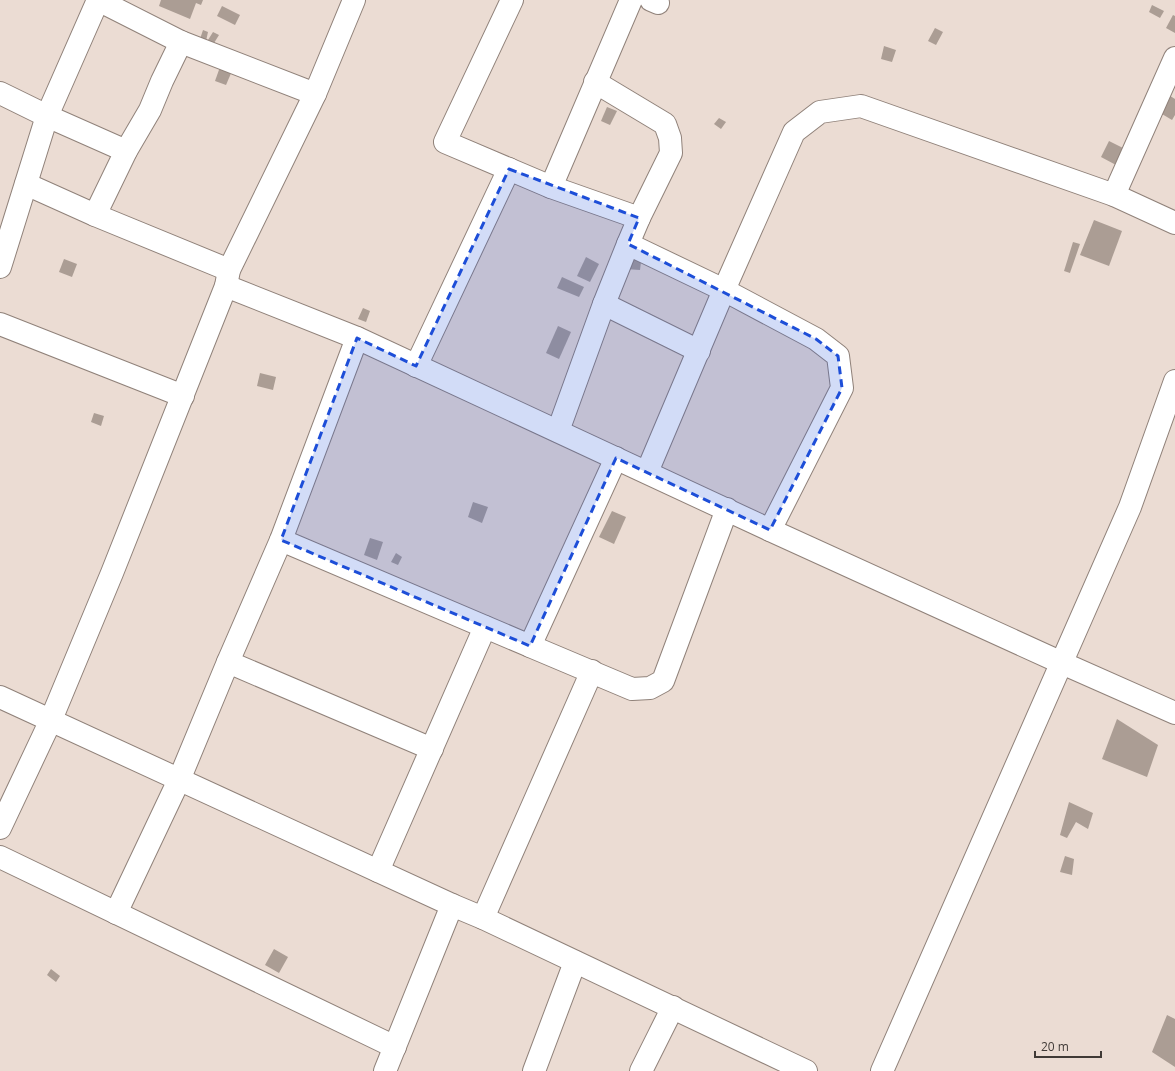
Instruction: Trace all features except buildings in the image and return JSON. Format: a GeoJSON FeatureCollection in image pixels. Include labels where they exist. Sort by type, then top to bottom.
{"type":"FeatureCollection","features":[{"type":"Feature","properties":{"kind":"street"},"geometry":{"type":"LineString","coordinates":[[0,267],[47,116],[98,0],[181,42],[315,94]]}},
{"type":"Feature","properties":{"kind":"street"},"geometry":{"type":"LineString","coordinates":[[512,0],[444,142],[551,187],[639,218]]}},
{"type":"Feature","properties":{"kind":"street"},"geometry":{"type":"LineString","coordinates":[[551,187],[631,0]]}},
{"type":"Feature","properties":{"kind":"street"},"geometry":{"type":"LineString","coordinates":[[0,828],[50,722],[112,574],[183,396],[227,278],[315,94],[352,1]]}},
{"type":"Feature","properties":{"kind":"street"},"geometry":{"type":"LineString","coordinates":[[95,215],[126,151],[150,110],[181,42]]}},
{"type":"Feature","properties":{"kind":"street"},"geometry":{"type":"LineString","coordinates":[[1114,195],[1175,58]]}},
{"type":"Feature","properties":{"kind":"street"},"geometry":{"type":"LineString","coordinates":[[558,431],[604,304],[628,244],[671,153],[670,138],[665,124],[595,82]]}},
{"type":"Feature","properties":{"kind":"street"},"geometry":{"type":"LineString","coordinates":[[0,92],[47,116],[126,151]]}},
{"type":"Feature","properties":{"kind":"street"},"geometry":{"type":"LineString","coordinates":[[646,472],[794,132],[820,112],[861,106],[1114,195],[1175,223]]}},
{"type":"Feature","properties":{"kind":"street"},"geometry":{"type":"LineString","coordinates":[[416,366],[509,169]]}},
{"type":"Feature","properties":{"kind":"street"},"geometry":{"type":"LineString","coordinates":[[26,184],[770,530],[1175,713]]}},
{"type":"Feature","properties":{"kind":"street"},"geometry":{"type":"LineString","coordinates":[[628,244],[724,290],[816,339],[838,356],[842,388],[770,530]]}},
{"type":"Feature","properties":{"kind":"street"},"geometry":{"type":"LineString","coordinates":[[604,304],[698,352]]}},
{"type":"Feature","properties":{"kind":"street"},"geometry":{"type":"LineString","coordinates":[[0,324],[183,396]]}},
{"type":"Feature","properties":{"kind":"street"},"geometry":{"type":"LineString","coordinates":[[116,913],[179,780],[281,540],[357,338]]}},
{"type":"Feature","properties":{"kind":"street"},"geometry":{"type":"LineString","coordinates":[[882,1071],[1130,507],[1175,381]]}},
{"type":"Feature","properties":{"kind":"street"},"geometry":{"type":"LineString","coordinates":[[530,646],[616,458]]}},
{"type":"Feature","properties":{"kind":"street"},"geometry":{"type":"LineString","coordinates":[[281,540],[632,689],[650,688],[663,681],[727,509]]}},
{"type":"Feature","properties":{"kind":"street"},"geometry":{"type":"LineString","coordinates":[[378,871],[485,627]]}},
{"type":"Feature","properties":{"kind":"street"},"geometry":{"type":"LineString","coordinates":[[228,662],[432,749]]}},
{"type":"Feature","properties":{"kind":"street"},"geometry":{"type":"LineString","coordinates":[[483,918],[592,671]]}},
{"type":"Feature","properties":{"kind":"street"},"geometry":{"type":"LineString","coordinates":[[0,697],[50,722],[483,918],[806,1071]]}},
{"type":"Feature","properties":{"kind":"street"},"geometry":{"type":"LineString","coordinates":[[0,857],[395,1047]]}},
{"type":"Feature","properties":{"kind":"street"},"geometry":{"type":"LineString","coordinates":[[385,1071],[452,905]]}},
{"type":"Feature","properties":{"kind":"street"},"geometry":{"type":"LineString","coordinates":[[534,1071],[575,962]]}},
{"type":"Feature","properties":{"kind":"street"},"geometry":{"type":"LineString","coordinates":[[641,1071],[673,1007]]}},
{"type":"Feature","properties":{"kind":"highlighted area"},"geometry":{"type":"Polygon","coordinates":[[[509,169],[639,218],[628,244],[816,339],[838,356],[842,388],[770,530],[616,458],[530,646],[281,540],[357,338],[416,366],[509,169]]]}}]}
